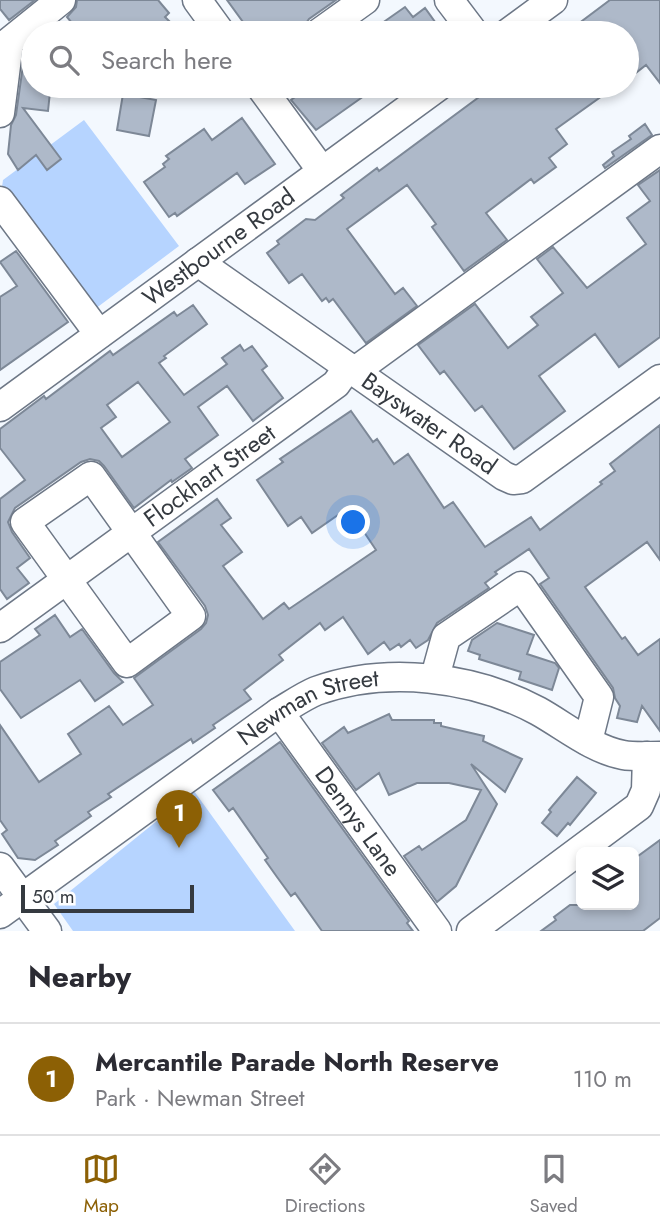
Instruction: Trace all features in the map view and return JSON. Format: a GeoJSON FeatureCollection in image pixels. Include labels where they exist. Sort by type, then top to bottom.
{"type":"FeatureCollection","features":[{"type":"Feature","properties":{"kind":"street"},"geometry":{"type":"LineString","coordinates":[[35,21],[61,0]]}},
{"type":"Feature","properties":{"kind":"street"},"geometry":{"type":"LineString","coordinates":[[197,0],[212,21]]}},
{"type":"Feature","properties":{"kind":"street"},"geometry":{"type":"LineString","coordinates":[[336,21],[365,0]]}},
{"type":"Feature","properties":{"kind":"street"},"geometry":{"type":"LineString","coordinates":[[449,0],[465,21]]}},
{"type":"Feature","properties":{"kind":"street"},"geometry":{"type":"LineString","coordinates":[[524,21],[553,0]]}},
{"type":"Feature","properties":{"kind":"street"},"geometry":{"type":"LineString","coordinates":[[0,113],[9,42],[21,32]]}},
{"type":"Feature","properties":{"kind":"street"},"geometry":{"type":"LineString","coordinates":[[269,98],[322,171]]}},
{"type":"Feature","properties":{"kind":"street","name":"Westbourne Road"},"geometry":{"type":"LineString","coordinates":[[2,402],[422,98]]}},
{"type":"Feature","properties":{"kind":"street","name":"Flockhart Street"},"geometry":{"type":"LineString","coordinates":[[0,628],[336,384],[352,369],[660,149]]}},
{"type":"Feature","properties":{"kind":"street"},"geometry":{"type":"LineString","coordinates":[[0,201],[99,334]]}},
{"type":"Feature","properties":{"kind":"street","name":"Bayswater Road"},"geometry":{"type":"LineString","coordinates":[[198,262],[504,476],[518,481],[660,379]]}},
{"type":"Feature","properties":{"kind":"street"},"geometry":{"type":"LineString","coordinates":[[91,476],[132,532],[191,617],[127,663],[25,522],[91,476]]}},
{"type":"Feature","properties":{"kind":"street"},"geometry":{"type":"LineString","coordinates":[[435,677],[446,637],[521,586],[599,697],[588,741]]}},
{"type":"Feature","properties":{"kind":"street","name":"Newman Street"},"geometry":{"type":"LineString","coordinates":[[6,909],[279,712],[316,691],[371,679],[435,677],[489,690],[536,710],[588,741],[622,755],[653,756]]}},
{"type":"Feature","properties":{"kind":"street","name":"Dennys Lane"},"geometry":{"type":"LineString","coordinates":[[279,712],[437,931]]}},
{"type":"Feature","properties":{"kind":"street"},"geometry":{"type":"LineString","coordinates":[[471,931],[636,809],[645,793],[653,756]]}},
{"type":"Feature","properties":{"kind":"street"},"geometry":{"type":"LineString","coordinates":[[0,867],[6,909],[13,931]]}},
{"type":"Feature","properties":{"kind":"street"},"geometry":{"type":"LineString","coordinates":[[6,909],[47,931]]}},
{"type":"Feature","properties":{"kind":"shaded area"},"geometry":{"type":"Polygon","coordinates":[[[84,120],[179,246],[91,312],[1,194],[3,180],[84,120]]]}},
{"type":"Feature","properties":{"kind":"shaded area"},"geometry":{"type":"Polygon","coordinates":[[[194,791],[295,931],[73,931],[54,904],[194,791]]]}},
{"type":"Feature","properties":{"kind":"building"},"geometry":{"type":"Polygon","coordinates":[[[0,0],[35,0],[9,20],[0,9],[0,0]]]}},
{"type":"Feature","properties":{"kind":"building"},"geometry":{"type":"Polygon","coordinates":[[[77,0],[158,0],[169,13],[165,17],[169,21],[70,21],[67,17],[76,7],[77,0]]]}},
{"type":"Feature","properties":{"kind":"building"},"geometry":{"type":"Polygon","coordinates":[[[227,0],[336,0],[308,21],[242,21],[227,0]]]}},
{"type":"Feature","properties":{"kind":"building"},"geometry":{"type":"Polygon","coordinates":[[[610,0],[660,0],[660,83],[646,65],[639,71],[639,21],[582,21],[610,0]]]}},
{"type":"Feature","properties":{"kind":"building"},"geometry":{"type":"Polygon","coordinates":[[[405,7],[413,17],[425,8],[434,21],[385,21],[405,7]]]}},
{"type":"Feature","properties":{"kind":"building"},"geometry":{"type":"Polygon","coordinates":[[[21,79],[21,98],[49,98],[48,111],[23,108],[61,159],[47,170],[36,155],[18,170],[8,154],[11,125],[16,115],[21,79]]]}},
{"type":"Feature","properties":{"kind":"building"},"geometry":{"type":"Polygon","coordinates":[[[122,98],[156,100],[149,136],[117,130],[122,98]]]}},
{"type":"Feature","properties":{"kind":"building"},"geometry":{"type":"Polygon","coordinates":[[[294,98],[361,98],[316,130],[291,100],[294,98]]]}},
{"type":"Feature","properties":{"kind":"building"},"geometry":{"type":"Polygon","coordinates":[[[478,98],[599,98],[556,129],[567,144],[549,158],[556,167],[534,183],[531,179],[486,213],[507,240],[464,271],[432,227],[436,224],[407,185],[347,229],[395,294],[403,288],[417,306],[366,343],[333,299],[329,302],[326,298],[322,301],[302,274],[289,283],[267,253],[279,244],[277,241],[306,219],[315,220],[344,198],[341,195],[377,168],[379,171],[478,98]]]}},
{"type":"Feature","properties":{"kind":"building"},"geometry":{"type":"Polygon","coordinates":[[[242,118],[275,164],[245,184],[237,173],[177,216],[175,213],[169,217],[144,182],[165,167],[163,164],[169,159],[166,156],[204,129],[212,140],[242,118]]]}},
{"type":"Feature","properties":{"kind":"building"},"geometry":{"type":"Polygon","coordinates":[[[645,124],[652,135],[605,168],[603,165],[614,156],[612,152],[631,139],[629,136],[645,124]]]}},
{"type":"Feature","properties":{"kind":"building"},"geometry":{"type":"Polygon","coordinates":[[[660,170],[660,337],[619,367],[595,334],[539,376],[565,411],[514,449],[482,406],[475,411],[444,371],[440,374],[418,345],[475,304],[508,348],[538,325],[531,317],[563,293],[537,259],[553,247],[587,288],[646,244],[627,218],[650,201],[638,185],[660,170]]]}},
{"type":"Feature","properties":{"kind":"building"},"geometry":{"type":"Polygon","coordinates":[[[16,251],[68,322],[0,370],[0,297],[17,286],[0,262],[16,251]]]}},
{"type":"Feature","properties":{"kind":"building"},"geometry":{"type":"Polygon","coordinates":[[[193,305],[207,324],[164,356],[166,358],[159,363],[184,395],[227,364],[222,358],[240,345],[244,351],[252,346],[267,366],[262,370],[283,398],[253,421],[227,386],[198,407],[218,435],[185,459],[192,468],[134,508],[104,466],[99,461],[90,459],[81,462],[15,508],[8,522],[30,558],[17,568],[29,583],[7,599],[0,589],[0,499],[25,480],[0,448],[0,429],[44,396],[46,399],[110,351],[113,355],[174,312],[177,316],[193,305]],[[138,382],[107,405],[116,417],[101,428],[122,457],[170,422],[138,382]]]}},
{"type":"Feature","properties":{"kind":"building"},"geometry":{"type":"Polygon","coordinates":[[[351,411],[373,442],[377,439],[394,464],[408,454],[444,508],[453,502],[485,547],[531,517],[540,530],[602,484],[600,482],[615,471],[610,464],[660,425],[660,560],[647,542],[585,587],[622,639],[625,637],[638,655],[660,639],[660,731],[642,706],[637,722],[617,718],[620,706],[613,688],[540,584],[549,578],[529,549],[495,572],[497,574],[485,583],[489,588],[437,623],[428,640],[416,648],[410,640],[401,647],[399,644],[390,650],[384,642],[368,654],[343,617],[325,630],[320,623],[279,655],[283,660],[244,690],[251,699],[213,725],[215,728],[193,743],[191,739],[108,794],[111,797],[88,812],[91,816],[55,841],[58,845],[35,860],[18,858],[2,834],[7,830],[0,820],[0,725],[39,782],[81,754],[68,734],[109,706],[123,725],[153,705],[134,678],[206,623],[208,615],[205,606],[158,542],[217,499],[231,518],[221,525],[242,552],[223,566],[263,619],[284,603],[289,609],[376,550],[348,508],[312,533],[301,517],[288,526],[257,480],[283,462],[280,459],[351,411]]]}},
{"type":"Feature","properties":{"kind":"building"},"geometry":{"type":"Polygon","coordinates":[[[55,615],[70,637],[82,629],[123,682],[95,701],[80,680],[21,718],[0,689],[0,662],[40,635],[35,629],[55,615]]]}},
{"type":"Feature","properties":{"kind":"building"},"geometry":{"type":"Polygon","coordinates":[[[497,623],[534,635],[527,654],[555,663],[559,668],[552,690],[519,679],[521,672],[479,659],[480,655],[468,651],[472,640],[497,623]]]}},
{"type":"Feature","properties":{"kind":"building"},"geometry":{"type":"Polygon","coordinates":[[[389,714],[392,720],[434,720],[434,723],[441,723],[441,726],[484,736],[483,741],[522,759],[505,792],[471,764],[497,804],[456,886],[437,902],[404,856],[419,846],[422,850],[466,820],[481,790],[449,783],[417,783],[389,795],[379,773],[356,790],[322,743],[344,727],[348,733],[389,714]]]}},
{"type":"Feature","properties":{"kind":"building"},"geometry":{"type":"Polygon","coordinates":[[[280,742],[409,921],[407,923],[413,931],[322,931],[295,893],[291,896],[277,877],[265,860],[268,858],[233,808],[229,811],[213,790],[280,742]]]}},
{"type":"Feature","properties":{"kind":"building"},"geometry":{"type":"Polygon","coordinates":[[[577,777],[596,793],[570,825],[568,823],[557,836],[542,823],[551,812],[549,810],[577,777]]]}},
{"type":"Feature","properties":{"kind":"building"},"geometry":{"type":"Polygon","coordinates":[[[660,840],[660,918],[643,931],[541,931],[570,905],[576,905],[576,910],[639,910],[639,855],[660,840]]]}},
{"type":"Feature","properties":{"kind":"place","name":"Mercantile Parade North Reserve"},"geometry":{"type":"Point","coordinates":[179,848]}}]}
